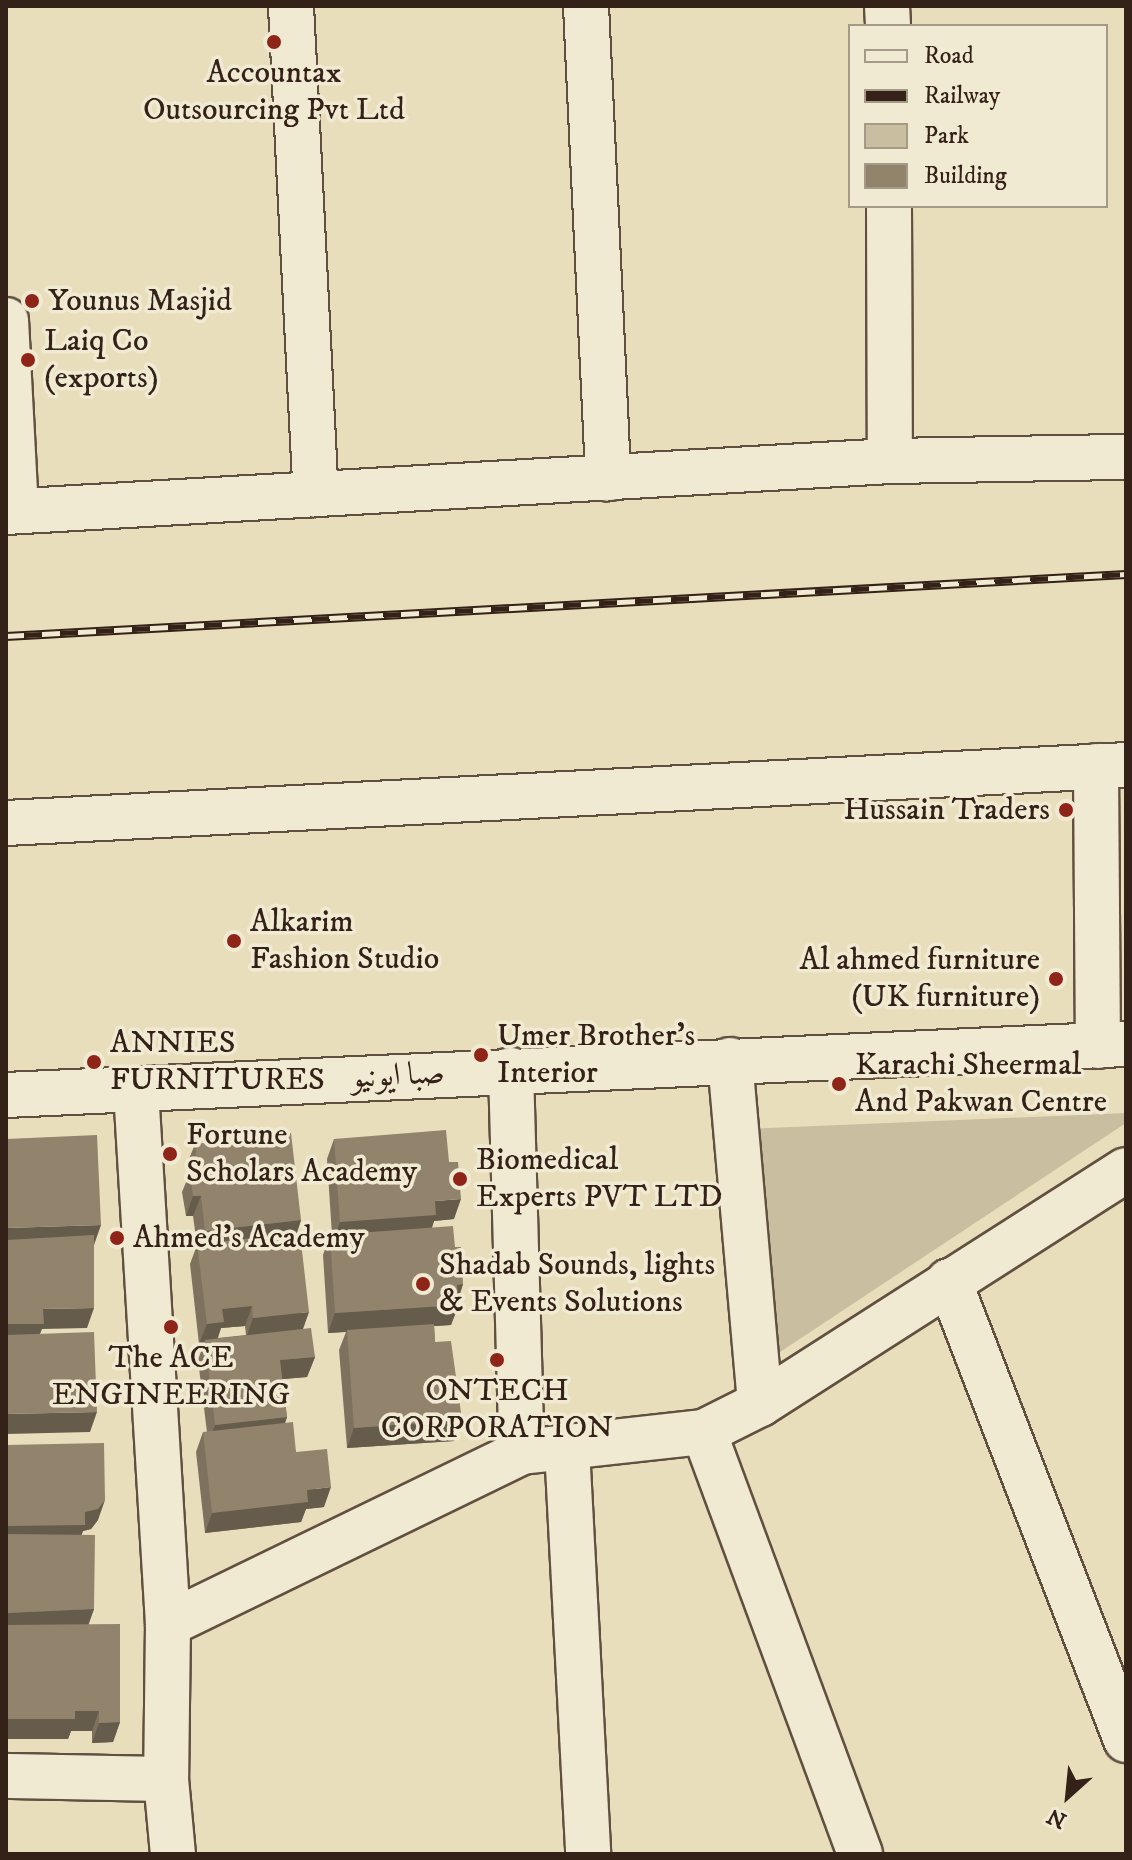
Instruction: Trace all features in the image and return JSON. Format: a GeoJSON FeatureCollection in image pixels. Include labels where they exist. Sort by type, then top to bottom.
{"type":"FeatureCollection","features":[{"type":"Feature","properties":{"kind":"street"},"geometry":{"type":"LineString","coordinates":[[291,6],[316,494]]}},
{"type":"Feature","properties":{"kind":"street"},"geometry":{"type":"LineString","coordinates":[[586,6],[608,478]]}},
{"type":"Feature","properties":{"kind":"street"},"geometry":{"type":"LineString","coordinates":[[889,208],[890,461]]}},
{"type":"Feature","properties":{"kind":"street"},"geometry":{"type":"LineString","coordinates":[[6,320],[11,512],[890,461],[1126,457]]}},
{"type":"Feature","properties":{"kind":"street"},"geometry":{"type":"LineString","coordinates":[[6,823],[1111,766],[1112,1045]]}},
{"type":"Feature","properties":{"kind":"street","name":"صبا ایونیو"},"geometry":{"type":"LineString","coordinates":[[6,1095],[1112,1045]]}},
{"type":"Feature","properties":{"kind":"street"},"geometry":{"type":"LineString","coordinates":[[730,1060],[760,1404]]}},
{"type":"Feature","properties":{"kind":"street"},"geometry":{"type":"LineString","coordinates":[[511,1070],[522,1452]]}},
{"type":"Feature","properties":{"kind":"street"},"geometry":{"type":"LineString","coordinates":[[136,1090],[168,1624],[166,1779],[173,1854]]}},
{"type":"Feature","properties":{"kind":"street"},"geometry":{"type":"LineString","coordinates":[[168,1624],[522,1452],[704,1432],[760,1404],[1126,1170]]}},
{"type":"Feature","properties":{"kind":"street"},"geometry":{"type":"LineString","coordinates":[[949,1281],[1126,1740]]}},
{"type":"Feature","properties":{"kind":"street"},"geometry":{"type":"LineString","coordinates":[[704,1432],[860,1854]]}},
{"type":"Feature","properties":{"kind":"street"},"geometry":{"type":"LineString","coordinates":[[567,1448],[588,1854]]}},
{"type":"Feature","properties":{"kind":"street"},"geometry":{"type":"LineString","coordinates":[[6,1776],[166,1779]]}},
{"type":"Feature","properties":{"kind":"green space"},"geometry":{"type":"Polygon","coordinates":[[[1126,1113],[1126,1123],[768,1360],[746,1129],[1126,1113]]]}},
{"type":"Feature","properties":{"kind":"building"},"geometry":{"type":"Polygon","coordinates":[[[446,1130],[449,1162],[458,1162],[461,1199],[435,1201],[436,1215],[340,1222],[334,1139],[446,1130]]]}},
{"type":"Feature","properties":{"kind":"building"},"geometry":{"type":"Polygon","coordinates":[[[291,1133],[301,1220],[205,1231],[201,1196],[193,1196],[190,1172],[198,1172],[195,1144],[291,1133]]]}},
{"type":"Feature","properties":{"kind":"building"},"geometry":{"type":"Polygon","coordinates":[[[97,1135],[101,1225],[6,1228],[6,1139],[97,1135]]]}},
{"type":"Feature","properties":{"kind":"building"},"geometry":{"type":"Polygon","coordinates":[[[453,1226],[455,1247],[461,1247],[463,1284],[457,1285],[459,1305],[335,1313],[330,1235],[453,1226]]]}},
{"type":"Feature","properties":{"kind":"building"},"geometry":{"type":"Polygon","coordinates":[[[300,1233],[309,1312],[253,1318],[252,1306],[222,1309],[224,1322],[207,1324],[197,1244],[300,1233]]]}},
{"type":"Feature","properties":{"kind":"building"},"geometry":{"type":"Polygon","coordinates":[[[94,1235],[94,1308],[43,1309],[44,1324],[6,1324],[6,1240],[94,1235]]]}},
{"type":"Feature","properties":{"kind":"building"},"geometry":{"type":"Polygon","coordinates":[[[434,1324],[435,1342],[451,1341],[462,1420],[354,1428],[347,1330],[434,1324]]]}},
{"type":"Feature","properties":{"kind":"building"},"geometry":{"type":"Polygon","coordinates":[[[311,1328],[315,1357],[280,1360],[287,1417],[215,1425],[205,1340],[311,1328]]]}},
{"type":"Feature","properties":{"kind":"building"},"geometry":{"type":"Polygon","coordinates":[[[94,1332],[97,1412],[6,1414],[6,1335],[94,1332]]]}},
{"type":"Feature","properties":{"kind":"building"},"geometry":{"type":"Polygon","coordinates":[[[293,1422],[296,1452],[327,1449],[331,1487],[307,1490],[308,1502],[212,1513],[203,1432],[293,1422]]]}},
{"type":"Feature","properties":{"kind":"building"},"geometry":{"type":"Polygon","coordinates":[[[104,1443],[105,1500],[98,1509],[85,1512],[85,1525],[6,1526],[6,1445],[104,1443]]]}},
{"type":"Feature","properties":{"kind":"building"},"geometry":{"type":"Polygon","coordinates":[[[7,1534],[95,1535],[94,1609],[6,1613],[7,1534]]]}},
{"type":"Feature","properties":{"kind":"building"},"geometry":{"type":"Polygon","coordinates":[[[120,1624],[120,1722],[99,1723],[99,1711],[75,1711],[75,1719],[6,1719],[6,1625],[120,1624]]]}},
{"type":"Feature","properties":{"kind":"railway"},"geometry":{"type":"LineString","coordinates":[[6,636],[1126,574]]}},
{"type":"Feature","properties":{"kind":"place","name":"Accountax Outsourcing Pvt Ltd"},"geometry":{"type":"Point","coordinates":[274,42]}},
{"type":"Feature","properties":{"kind":"place","name":"Younus Masjid"},"geometry":{"type":"Point","coordinates":[32,301]}},
{"type":"Feature","properties":{"kind":"place","name":"Laiq Co (exports)"},"geometry":{"type":"Point","coordinates":[28,360]}},
{"type":"Feature","properties":{"kind":"place","name":"Hussain Traders"},"geometry":{"type":"Point","coordinates":[1066,810]}},
{"type":"Feature","properties":{"kind":"place","name":"Alkarim Fashion Studio"},"geometry":{"type":"Point","coordinates":[234,941]}},
{"type":"Feature","properties":{"kind":"place","name":"Al ahmed furniture (UK furniture)"},"geometry":{"type":"Point","coordinates":[1056,979]}},
{"type":"Feature","properties":{"kind":"place","name":"Umer Brother's Interior"},"geometry":{"type":"Point","coordinates":[481,1055]}},
{"type":"Feature","properties":{"kind":"place","name":"ANNIES FURNITURES"},"geometry":{"type":"Point","coordinates":[94,1062]}},
{"type":"Feature","properties":{"kind":"place","name":"Karachi Sheermal And Pakwan Centre"},"geometry":{"type":"Point","coordinates":[839,1084]}},
{"type":"Feature","properties":{"kind":"place","name":"Fortune Scholars Academy"},"geometry":{"type":"Point","coordinates":[170,1154]}},
{"type":"Feature","properties":{"kind":"place","name":"Biomedical Experts PVT LTD"},"geometry":{"type":"Point","coordinates":[460,1179]}},
{"type":"Feature","properties":{"kind":"place","name":"Ahmed's Academy"},"geometry":{"type":"Point","coordinates":[117,1238]}},
{"type":"Feature","properties":{"kind":"place","name":"Shadab Sounds, lights & Events Solutions"},"geometry":{"type":"Point","coordinates":[423,1284]}},
{"type":"Feature","properties":{"kind":"place","name":"The ACE ENGINEERING"},"geometry":{"type":"Point","coordinates":[171,1327]}},
{"type":"Feature","properties":{"kind":"place","name":"ONTECH CORPORATION"},"geometry":{"type":"Point","coordinates":[497,1360]}}]}
